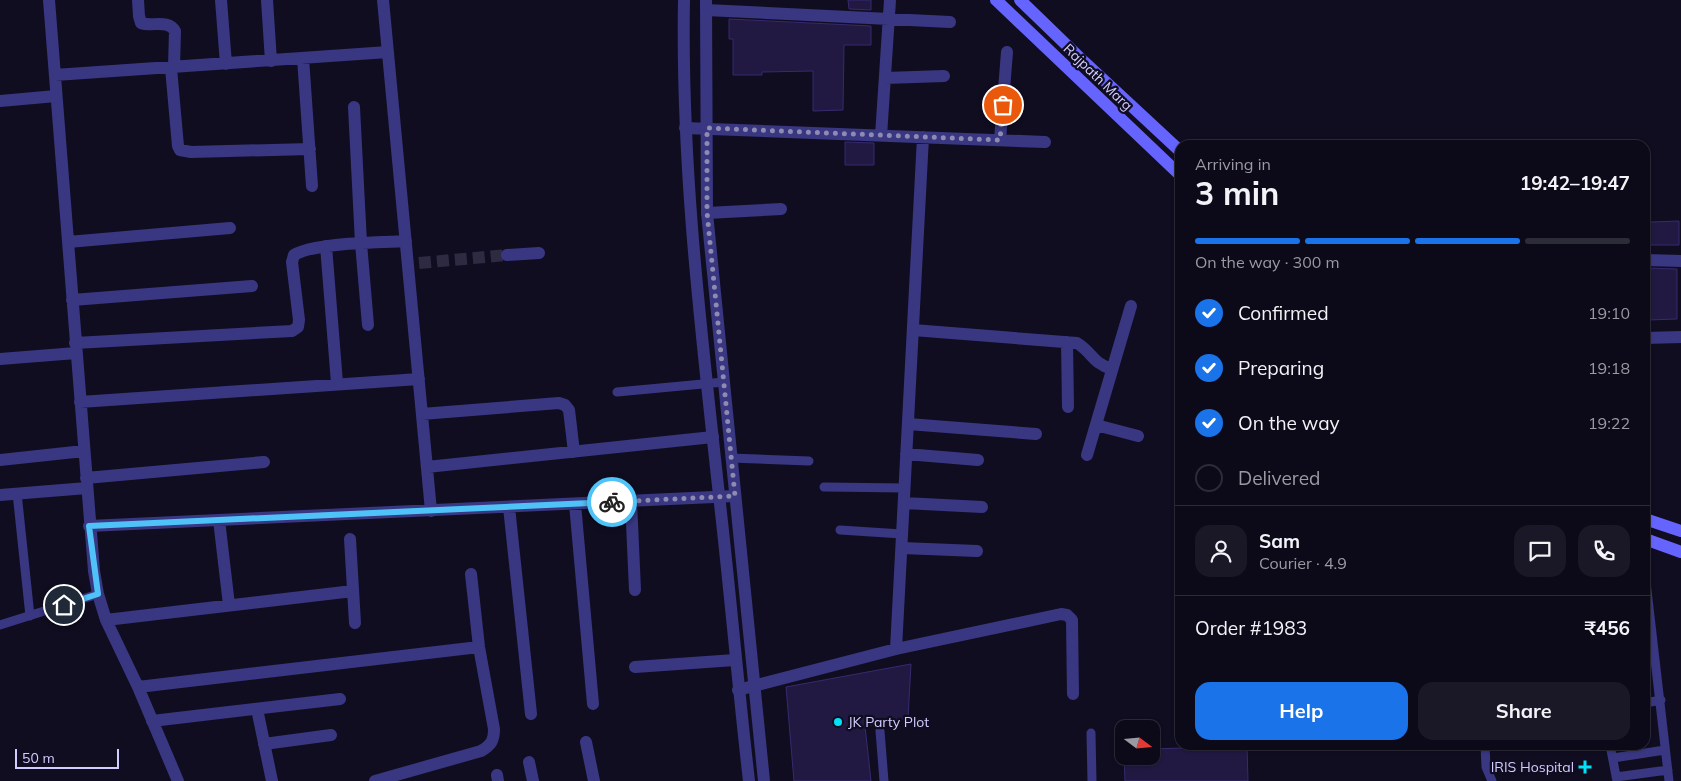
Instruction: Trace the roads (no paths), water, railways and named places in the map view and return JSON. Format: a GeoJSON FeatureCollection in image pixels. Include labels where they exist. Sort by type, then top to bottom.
{"type":"FeatureCollection","features":[{"type":"Feature","properties":{"kind":"main road","name":"Rajpath Marg"},"geometry":{"type":"LineString","coordinates":[[996,0],[1175,169]]}},
{"type":"Feature","properties":{"kind":"main road","name":"Rajpath Marg"},"geometry":{"type":"LineString","coordinates":[[1020,0],[1175,146]]}},
{"type":"Feature","properties":{"kind":"main road"},"geometry":{"type":"LineString","coordinates":[[1650,521],[1681,530]]}},
{"type":"Feature","properties":{"kind":"main road"},"geometry":{"type":"LineString","coordinates":[[1650,541],[1681,552]]}},
{"type":"Feature","properties":{"kind":"street"},"geometry":{"type":"LineString","coordinates":[[49,0],[89,526],[98,594],[106,620],[138,687],[178,781]]}},
{"type":"Feature","properties":{"kind":"street"},"geometry":{"type":"LineString","coordinates":[[138,0],[138,16],[141,23],[148,25],[166,24],[173,27],[175,31],[173,67],[178,146],[180,150],[191,152],[310,149]]}},
{"type":"Feature","properties":{"kind":"street"},"geometry":{"type":"LineString","coordinates":[[221,0],[226,64]]}},
{"type":"Feature","properties":{"kind":"street"},"geometry":{"type":"LineString","coordinates":[[267,0],[271,61]]}},
{"type":"Feature","properties":{"kind":"street"},"geometry":{"type":"LineString","coordinates":[[384,0],[406,241],[414,263],[419,379],[431,511]]}},
{"type":"Feature","properties":{"kind":"street"},"geometry":{"type":"LineString","coordinates":[[684,0],[684,128],[696,282],[749,781]]}},
{"type":"Feature","properties":{"kind":"street"},"geometry":{"type":"LineString","coordinates":[[881,136],[890,0]]}},
{"type":"Feature","properties":{"kind":"street"},"geometry":{"type":"LineString","coordinates":[[764,781],[707,212],[706,5],[950,22]]}},
{"type":"Feature","properties":{"kind":"street"},"geometry":{"type":"LineString","coordinates":[[55,75],[388,52]]}},
{"type":"Feature","properties":{"kind":"street"},"geometry":{"type":"LineString","coordinates":[[1000,140],[1007,52]]}},
{"type":"Feature","properties":{"kind":"street"},"geometry":{"type":"LineString","coordinates":[[303,58],[312,186]]}},
{"type":"Feature","properties":{"kind":"street"},"geometry":{"type":"LineString","coordinates":[[885,78],[944,76]]}},
{"type":"Feature","properties":{"kind":"street"},"geometry":{"type":"LineString","coordinates":[[0,101],[56,96]]}},
{"type":"Feature","properties":{"kind":"street"},"geometry":{"type":"LineString","coordinates":[[354,107],[361,243],[368,324]]}},
{"type":"Feature","properties":{"kind":"street"},"geometry":{"type":"LineString","coordinates":[[684,128],[1045,142]]}},
{"type":"Feature","properties":{"kind":"street"},"geometry":{"type":"LineString","coordinates":[[896,649],[923,137]]}},
{"type":"Feature","properties":{"kind":"street"},"geometry":{"type":"LineString","coordinates":[[707,212],[782,209]]}},
{"type":"Feature","properties":{"kind":"street"},"geometry":{"type":"LineString","coordinates":[[68,242],[230,228]]}},
{"type":"Feature","properties":{"kind":"street"},"geometry":{"type":"LineString","coordinates":[[0,359],[76,348],[292,331],[298,327],[299,320],[292,262],[294,255],[300,251],[326,246],[406,241]]}},
{"type":"Feature","properties":{"kind":"street"},"geometry":{"type":"LineString","coordinates":[[326,246],[337,384]]}},
{"type":"Feature","properties":{"kind":"street"},"geometry":{"type":"LineString","coordinates":[[507,255],[539,253]]}},
{"type":"Feature","properties":{"kind":"street"},"geometry":{"type":"LineString","coordinates":[[1650,260],[1681,260]]}},
{"type":"Feature","properties":{"kind":"street"},"geometry":{"type":"LineString","coordinates":[[72,300],[252,286]]}},
{"type":"Feature","properties":{"kind":"street"},"geometry":{"type":"LineString","coordinates":[[1087,455],[1131,306]]}},
{"type":"Feature","properties":{"kind":"street"},"geometry":{"type":"LineString","coordinates":[[913,330],[1077,343],[1085,348],[1092,358],[1102,366],[1112,369]]}},
{"type":"Feature","properties":{"kind":"street"},"geometry":{"type":"LineString","coordinates":[[1650,338],[1681,337]]}},
{"type":"Feature","properties":{"kind":"street"},"geometry":{"type":"LineString","coordinates":[[1067,342],[1068,407]]}},
{"type":"Feature","properties":{"kind":"street"},"geometry":{"type":"LineString","coordinates":[[80,402],[419,379]]}},
{"type":"Feature","properties":{"kind":"street"},"geometry":{"type":"LineString","coordinates":[[422,414],[559,403],[566,405],[569,410],[574,452]]}},
{"type":"Feature","properties":{"kind":"street"},"geometry":{"type":"LineString","coordinates":[[908,424],[1036,434]]}},
{"type":"Feature","properties":{"kind":"street"},"geometry":{"type":"LineString","coordinates":[[1096,425],[1138,436]]}},
{"type":"Feature","properties":{"kind":"street"},"geometry":{"type":"LineString","coordinates":[[427,467],[713,437]]}},
{"type":"Feature","properties":{"kind":"street"},"geometry":{"type":"LineString","coordinates":[[0,460],[84,451]]}},
{"type":"Feature","properties":{"kind":"street"},"geometry":{"type":"LineString","coordinates":[[906,454],[978,460]]}},
{"type":"Feature","properties":{"kind":"street"},"geometry":{"type":"LineString","coordinates":[[0,495],[264,462]]}},
{"type":"Feature","properties":{"kind":"street"},"geometry":{"type":"LineString","coordinates":[[89,526],[735,496]]}},
{"type":"Feature","properties":{"kind":"street"},"geometry":{"type":"LineString","coordinates":[[631,501],[635,590]]}},
{"type":"Feature","properties":{"kind":"street"},"geometry":{"type":"LineString","coordinates":[[904,503],[982,507]]}},
{"type":"Feature","properties":{"kind":"street"},"geometry":{"type":"LineString","coordinates":[[575,504],[593,704]]}},
{"type":"Feature","properties":{"kind":"street"},"geometry":{"type":"LineString","coordinates":[[509,507],[531,714]]}},
{"type":"Feature","properties":{"kind":"street"},"geometry":{"type":"LineString","coordinates":[[219,520],[229,605]]}},
{"type":"Feature","properties":{"kind":"street"},"geometry":{"type":"LineString","coordinates":[[350,539],[355,623]]}},
{"type":"Feature","properties":{"kind":"street"},"geometry":{"type":"LineString","coordinates":[[902,548],[977,551]]}},
{"type":"Feature","properties":{"kind":"street"},"geometry":{"type":"LineString","coordinates":[[375,781],[481,751],[490,745],[494,739],[494,729],[479,647],[471,574]]}},
{"type":"Feature","properties":{"kind":"street"},"geometry":{"type":"LineString","coordinates":[[106,620],[353,591]]}},
{"type":"Feature","properties":{"kind":"street"},"geometry":{"type":"LineString","coordinates":[[738,690],[896,649],[1067,614],[1072,620],[1073,694]]}},
{"type":"Feature","properties":{"kind":"street"},"geometry":{"type":"LineString","coordinates":[[138,687],[479,647]]}},
{"type":"Feature","properties":{"kind":"street"},"geometry":{"type":"LineString","coordinates":[[635,667],[735,660]]}},
{"type":"Feature","properties":{"kind":"street"},"geometry":{"type":"LineString","coordinates":[[152,721],[340,699]]}},
{"type":"Feature","properties":{"kind":"street"},"geometry":{"type":"LineString","coordinates":[[257,709],[272,781]]}},
{"type":"Feature","properties":{"kind":"street"},"geometry":{"type":"LineString","coordinates":[[264,744],[331,735]]}},
{"type":"Feature","properties":{"kind":"street"},"geometry":{"type":"LineString","coordinates":[[586,742],[594,781]]}},
{"type":"Feature","properties":{"kind":"street"},"geometry":{"type":"LineString","coordinates":[[529,762],[533,781]]}},
{"type":"Feature","properties":{"kind":"lane"},"geometry":{"type":"LineString","coordinates":[[617,392],[724,382]]}},
{"type":"Feature","properties":{"kind":"lane"},"geometry":{"type":"LineString","coordinates":[[732,458],[809,461]]}},
{"type":"Feature","properties":{"kind":"lane"},"geometry":{"type":"LineString","coordinates":[[824,487],[905,488]]}},
{"type":"Feature","properties":{"kind":"lane"},"geometry":{"type":"LineString","coordinates":[[18,493],[30,616]]}},
{"type":"Feature","properties":{"kind":"lane"},"geometry":{"type":"LineString","coordinates":[[840,530],[902,534]]}},
{"type":"Feature","properties":{"kind":"lane"},"geometry":{"type":"LineString","coordinates":[[0,625],[98,594]]}},
{"type":"Feature","properties":{"kind":"lane"},"geometry":{"type":"LineString","coordinates":[[1650,613],[1669,781]]}},
{"type":"Feature","properties":{"kind":"lane"},"geometry":{"type":"LineString","coordinates":[[1650,702],[1661,700]]}},
{"type":"Feature","properties":{"kind":"lane"},"geometry":{"type":"LineString","coordinates":[[880,731],[884,781]]}},
{"type":"Feature","properties":{"kind":"lane"},"geometry":{"type":"LineString","coordinates":[[1091,733],[1092,781]]}},
{"type":"Feature","properties":{"kind":"lane"},"geometry":{"type":"LineString","coordinates":[[1485,750],[1486,767],[1492,781]]}},
{"type":"Feature","properties":{"kind":"lane"},"geometry":{"type":"LineString","coordinates":[[1611,750],[1617,779],[1668,770]]}},
{"type":"Feature","properties":{"kind":"lane"},"geometry":{"type":"LineString","coordinates":[[1613,758],[1665,750]]}},
{"type":"Feature","properties":{"kind":"tunnel"},"geometry":{"type":"LineString","coordinates":[[419,263],[507,255]]}},
{"type":"Feature","properties":{"kind":"place","name":"JK Party Plot"},"geometry":{"type":"Point","coordinates":[838,722]}},
{"type":"Feature","properties":{"kind":"place","name":"IRIS Hospital"},"geometry":{"type":"Point","coordinates":[1585,767]}}]}
